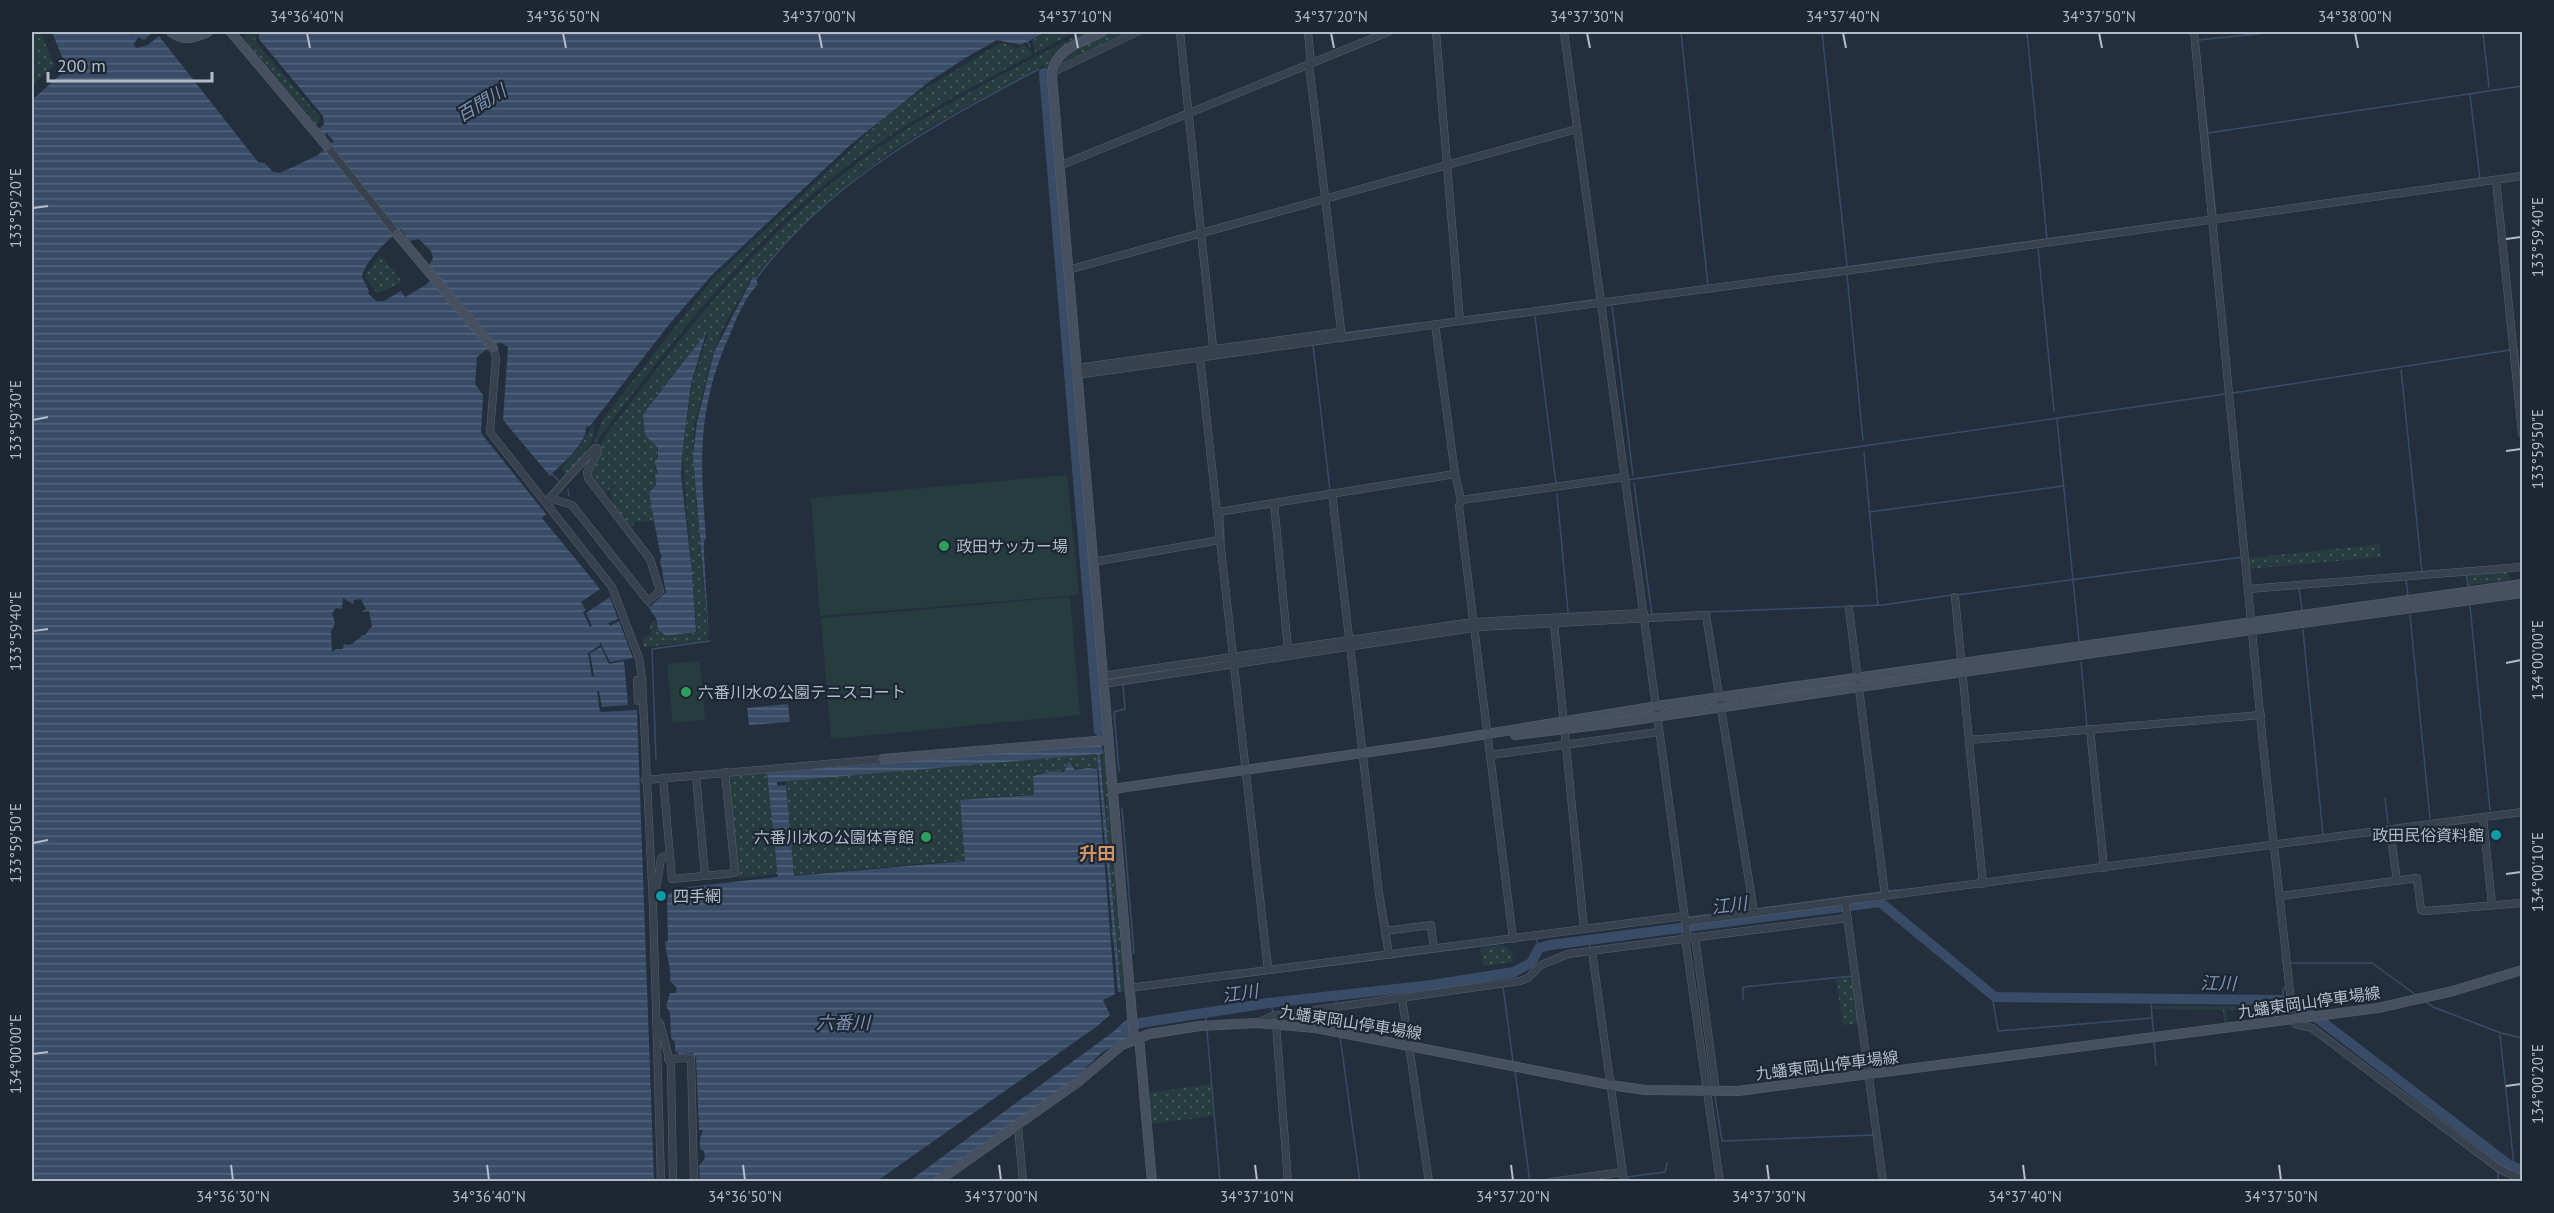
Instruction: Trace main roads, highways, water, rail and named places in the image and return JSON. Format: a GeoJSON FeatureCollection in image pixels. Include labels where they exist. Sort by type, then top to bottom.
{"type":"FeatureCollection","features":[{"type":"Feature","properties":{"kind":"main road"},"geometry":{"type":"LineString","coordinates":[[171,32],[188,39],[208,32]]}},
{"type":"Feature","properties":{"kind":"main road"},"geometry":{"type":"LineString","coordinates":[[231,32],[327,146]]}},
{"type":"Feature","properties":{"kind":"main road"},"geometry":{"type":"LineString","coordinates":[[1102,32],[1060,54],[1053,62],[1052,73],[1131,1018],[1152,1182]]}},
{"type":"Feature","properties":{"kind":"main road"},"geometry":{"type":"LineString","coordinates":[[397,234],[434,275],[493,348]]}},
{"type":"Feature","properties":{"kind":"main road"},"geometry":{"type":"LineString","coordinates":[[2252,627],[2523,584]]}},
{"type":"Feature","properties":{"kind":"main road"},"geometry":{"type":"LineString","coordinates":[[1113,789],[2252,627],[2523,593]]}},
{"type":"Feature","properties":{"kind":"main road"},"geometry":{"type":"LineString","coordinates":[[883,759],[1108,740]]}},
{"type":"Feature","properties":{"kind":"main road","name":"九蟠東岡山停車場線"},"geometry":{"type":"LineString","coordinates":[[938,1182],[1078,1082],[1112,1052],[1135,1037],[1200,1026],[1257,1023],[1316,1028],[1645,1090],[1755,1090],[2328,1016],[2435,996],[2523,970]]}},
{"type":"Feature","properties":{"kind":"water","name":"百間川"},"geometry":{"type":"Polygon","coordinates":[[[52,32],[130,32],[132,35],[136,32],[153,32],[144,40],[138,37],[133,45],[137,48],[148,45],[159,36],[258,162],[265,163],[273,172],[280,173],[318,155],[334,141],[328,133],[324,135],[319,129],[324,124],[323,116],[259,39],[259,34],[265,32],[1046,32],[1021,45],[997,40],[967,57],[930,81],[849,146],[712,275],[671,322],[590,426],[586,427],[578,447],[550,476],[503,420],[508,347],[501,343],[493,344],[477,357],[475,384],[483,395],[481,433],[546,514],[542,518],[600,589],[581,602],[586,610],[583,612],[590,627],[592,626],[586,613],[610,597],[618,619],[608,623],[610,626],[619,621],[633,658],[610,662],[600,642],[600,645],[588,653],[592,677],[594,676],[590,653],[601,647],[609,664],[624,661],[628,705],[602,707],[599,691],[597,691],[600,712],[637,710],[654,1181],[32,1182],[32,100],[67,69],[52,32]],[[401,229],[378,251],[364,271],[362,277],[368,293],[376,301],[384,301],[401,291],[405,297],[437,275],[429,265],[433,258],[431,251],[419,239],[409,241],[401,229]],[[343,598],[342,609],[336,608],[332,613],[335,623],[331,632],[332,652],[336,649],[343,649],[344,644],[350,645],[361,635],[365,635],[372,626],[369,611],[362,612],[366,609],[361,599],[354,600],[353,604],[343,598]]]}},
{"type":"Feature","properties":{"kind":"water"},"geometry":{"type":"Polygon","coordinates":[[[753,277],[758,284],[742,307],[720,359],[712,384],[703,434],[706,539],[704,555],[709,642],[693,456],[697,422],[714,352],[753,277]]]}},
{"type":"Feature","properties":{"kind":"water"},"geometry":{"type":"Polygon","coordinates":[[[706,333],[691,384],[681,475],[696,632],[666,636],[658,630],[656,618],[649,608],[666,592],[660,561],[662,556],[649,493],[656,485],[655,474],[658,473],[654,462],[658,457],[658,448],[645,435],[643,414],[706,333]]]}},
{"type":"Feature","properties":{"kind":"water"},"geometry":{"type":"Polygon","coordinates":[[[788,704],[790,722],[749,725],[747,708],[788,704]]]}},
{"type":"Feature","properties":{"kind":"water","name":"六番川"},"geometry":{"type":"Polygon","coordinates":[[[1101,745],[1104,753],[1100,754],[1121,992],[1118,992],[1097,754],[777,782],[777,786],[786,785],[794,876],[965,861],[960,800],[1034,795],[1033,776],[1052,771],[1064,772],[1068,762],[1075,770],[1097,769],[1115,994],[1103,1000],[1110,1015],[1096,1027],[877,1181],[700,1181],[699,1166],[705,1158],[704,1151],[700,1149],[703,1130],[699,1130],[696,1057],[693,1053],[679,1054],[675,1051],[675,1042],[671,1038],[670,1013],[666,1006],[670,993],[675,993],[677,988],[670,981],[665,942],[668,941],[667,895],[680,888],[778,877],[767,773],[1101,745]]]}},
{"type":"Feature","properties":{"kind":"water"},"geometry":{"type":"Polygon","coordinates":[[[1128,1020],[1129,1036],[1100,1054],[1079,1075],[1031,1112],[932,1181],[908,1182],[1113,1032],[1128,1020]]]}},
{"type":"Feature","properties":{"kind":"waterway"},"geometry":{"type":"LineString","coordinates":[[1681,32],[1708,286]]}},
{"type":"Feature","properties":{"kind":"waterway"},"geometry":{"type":"LineString","coordinates":[[1822,32],[1847,266]]}},
{"type":"Feature","properties":{"kind":"waterway"},"geometry":{"type":"LineString","coordinates":[[2027,32],[2047,239]]}},
{"type":"Feature","properties":{"kind":"waterway"},"geometry":{"type":"LineString","coordinates":[[2198,40],[2276,32]]}},
{"type":"Feature","properties":{"kind":"waterway"},"geometry":{"type":"LineString","coordinates":[[2483,32],[2489,87]]}},
{"type":"Feature","properties":{"kind":"waterway"},"geometry":{"type":"LineString","coordinates":[[1027,40],[1030,47]]}},
{"type":"Feature","properties":{"kind":"waterway"},"geometry":{"type":"LineString","coordinates":[[2199,50],[2216,216]]}},
{"type":"Feature","properties":{"kind":"waterway"},"geometry":{"type":"LineString","coordinates":[[756,279],[784,244],[849,184],[922,134],[1039,69]]}},
{"type":"Feature","properties":{"kind":"waterway"},"geometry":{"type":"LineString","coordinates":[[1042,69],[1045,72]]}},
{"type":"Feature","properties":{"kind":"waterway"},"geometry":{"type":"LineString","coordinates":[[1044,73],[1099,731]]}},
{"type":"Feature","properties":{"kind":"waterway"},"geometry":{"type":"LineString","coordinates":[[2208,133],[2522,86]]}},
{"type":"Feature","properties":{"kind":"waterway"},"geometry":{"type":"LineString","coordinates":[[2470,95],[2480,179]]}},
{"type":"Feature","properties":{"kind":"waterway"},"geometry":{"type":"LineString","coordinates":[[1768,278],[2176,221]]}},
{"type":"Feature","properties":{"kind":"waterway"},"geometry":{"type":"LineString","coordinates":[[2038,248],[2054,411]]}},
{"type":"Feature","properties":{"kind":"waterway"},"geometry":{"type":"LineString","coordinates":[[1847,275],[1863,440]]}},
{"type":"Feature","properties":{"kind":"waterway"},"geometry":{"type":"LineString","coordinates":[[1536,308],[1592,300]]}},
{"type":"Feature","properties":{"kind":"waterway"},"geometry":{"type":"LineString","coordinates":[[1612,306],[1633,475]]}},
{"type":"Feature","properties":{"kind":"waterway"},"geometry":{"type":"LineString","coordinates":[[1535,317],[1556,484]]}},
{"type":"Feature","properties":{"kind":"waterway"},"geometry":{"type":"LineString","coordinates":[[1343,333],[1419,323]]}},
{"type":"Feature","properties":{"kind":"waterway"},"geometry":{"type":"LineString","coordinates":[[1313,345],[1330,491]]}},
{"type":"Feature","properties":{"kind":"waterway"},"geometry":{"type":"LineString","coordinates":[[2517,349],[2522,402]]}},
{"type":"Feature","properties":{"kind":"waterway"},"geometry":{"type":"LineString","coordinates":[[2233,393],[2510,350]]}},
{"type":"Feature","properties":{"kind":"waterway"},"geometry":{"type":"LineString","coordinates":[[2401,370],[2422,572]]}},
{"type":"Feature","properties":{"kind":"waterway"},"geometry":{"type":"LineString","coordinates":[[1627,480],[2225,394]]}},
{"type":"Feature","properties":{"kind":"waterway"},"geometry":{"type":"LineString","coordinates":[[2057,419],[2079,641]]}},
{"type":"Feature","properties":{"kind":"waterway"},"geometry":{"type":"LineString","coordinates":[[1864,452],[1878,605]]}},
{"type":"Feature","properties":{"kind":"waterway"},"geometry":{"type":"LineString","coordinates":[[551,473],[559,481]]}},
{"type":"Feature","properties":{"kind":"waterway"},"geometry":{"type":"LineString","coordinates":[[1634,483],[1652,615]]}},
{"type":"Feature","properties":{"kind":"waterway"},"geometry":{"type":"LineString","coordinates":[[1869,512],[2063,486]]}},
{"type":"Feature","properties":{"kind":"waterway"},"geometry":{"type":"LineString","coordinates":[[568,490],[569,496]]}},
{"type":"Feature","properties":{"kind":"waterway"},"geometry":{"type":"LineString","coordinates":[[1557,494],[1568,612]]}},
{"type":"Feature","properties":{"kind":"waterway"},"geometry":{"type":"LineString","coordinates":[[570,507],[650,608]]}},
{"type":"Feature","properties":{"kind":"waterway"},"geometry":{"type":"LineString","coordinates":[[1223,515],[1224,542]]}},
{"type":"Feature","properties":{"kind":"waterway"},"geometry":{"type":"LineString","coordinates":[[1957,595],[2243,557]]}},
{"type":"Feature","properties":{"kind":"waterway"},"geometry":{"type":"LineString","coordinates":[[2466,573],[2468,586]]}},
{"type":"Feature","properties":{"kind":"waterway"},"geometry":{"type":"LineString","coordinates":[[2406,579],[2408,595]]}},
{"type":"Feature","properties":{"kind":"waterway"},"geometry":{"type":"LineString","coordinates":[[2299,587],[2302,610]]}},
{"type":"Feature","properties":{"kind":"waterway"},"geometry":{"type":"LineString","coordinates":[[1706,612],[1883,605],[1952,595]]}},
{"type":"Feature","properties":{"kind":"waterway"},"geometry":{"type":"LineString","coordinates":[[2470,606],[2490,810]]}},
{"type":"Feature","properties":{"kind":"waterway"},"geometry":{"type":"LineString","coordinates":[[2410,615],[2430,818]]}},
{"type":"Feature","properties":{"kind":"waterway"},"geometry":{"type":"LineString","coordinates":[[2303,630],[2323,835]]}},
{"type":"Feature","properties":{"kind":"waterway"},"geometry":{"type":"LineString","coordinates":[[656,760],[652,649],[710,641]]}},
{"type":"Feature","properties":{"kind":"waterway"},"geometry":{"type":"LineString","coordinates":[[1112,678],[1230,661]]}},
{"type":"Feature","properties":{"kind":"waterway"},"geometry":{"type":"LineString","coordinates":[[2081,662],[2087,727]]}},
{"type":"Feature","properties":{"kind":"waterway"},"geometry":{"type":"LineString","coordinates":[[1119,771],[1114,712],[1125,709],[1123,684]]}},
{"type":"Feature","properties":{"kind":"waterway"},"geometry":{"type":"LineString","coordinates":[[2385,798],[2388,823]]}},
{"type":"Feature","properties":{"kind":"waterway"},"geometry":{"type":"LineString","coordinates":[[1122,808],[1134,953]]}},
{"type":"Feature","properties":{"kind":"waterway"},"geometry":{"type":"LineString","coordinates":[[1887,891],[1921,888]]}},
{"type":"Feature","properties":{"kind":"waterway"},"geometry":{"type":"LineString","coordinates":[[1756,909],[1882,892]]}},
{"type":"Feature","properties":{"kind":"waterway","name":"江川"},"geometry":{"type":"LineString","coordinates":[[1125,1029],[1140,1023],[1268,1003],[1432,985],[1514,972],[1531,963],[1539,948],[1550,945],[1880,902],[1995,997],[2281,1000],[2294,1004],[2320,1020],[2509,1165],[2522,1170]]}},
{"type":"Feature","properties":{"kind":"waterway"},"geometry":{"type":"LineString","coordinates":[[1689,917],[1751,910]]}},
{"type":"Feature","properties":{"kind":"waterway"},"geometry":{"type":"LineString","coordinates":[[1536,938],[1539,948]]}},
{"type":"Feature","properties":{"kind":"waterway"},"geometry":{"type":"LineString","coordinates":[[1589,940],[1590,948]]}},
{"type":"Feature","properties":{"kind":"waterway"},"geometry":{"type":"LineString","coordinates":[[1226,979],[1504,943]]}},
{"type":"Feature","properties":{"kind":"waterway"},"geometry":{"type":"LineString","coordinates":[[1270,953],[1271,966]]}},
{"type":"Feature","properties":{"kind":"waterway"},"geometry":{"type":"LineString","coordinates":[[2283,959],[2286,986],[2283,990],[2283,1001]]}},
{"type":"Feature","properties":{"kind":"waterway"},"geometry":{"type":"LineString","coordinates":[[2290,963],[2372,963],[2416,995]]}},
{"type":"Feature","properties":{"kind":"waterway"},"geometry":{"type":"LineString","coordinates":[[1743,999],[1743,987],[1853,976]]}},
{"type":"Feature","properties":{"kind":"waterway"},"geometry":{"type":"LineString","coordinates":[[1138,989],[1216,980]]}},
{"type":"Feature","properties":{"kind":"waterway"},"geometry":{"type":"LineString","coordinates":[[1503,987],[1513,1062]]}},
{"type":"Feature","properties":{"kind":"waterway","name":"江川"},"geometry":{"type":"LineString","coordinates":[[1398,989],[1399,993]]}},
{"type":"Feature","properties":{"kind":"waterway","name":"江川"},"geometry":{"type":"LineString","coordinates":[[1335,995],[1336,1002]]}},
{"type":"Feature","properties":{"kind":"waterway"},"geometry":{"type":"LineString","coordinates":[[1992,995],[1998,1031],[2152,1018],[2151,999]]}},
{"type":"Feature","properties":{"kind":"waterway"},"geometry":{"type":"LineString","coordinates":[[1271,1002],[1273,1013]]}},
{"type":"Feature","properties":{"kind":"waterway"},"geometry":{"type":"LineString","coordinates":[[2426,1002],[2433,1007],[2501,1033],[2522,1038]]}},
{"type":"Feature","properties":{"kind":"waterway"},"geometry":{"type":"LineString","coordinates":[[1337,1010],[1339,1028]]}},
{"type":"Feature","properties":{"kind":"waterway"},"geometry":{"type":"LineString","coordinates":[[1206,1013],[1206,1021]]}},
{"type":"Feature","properties":{"kind":"waterway"},"geometry":{"type":"LineString","coordinates":[[2152,1018],[2154,1035]]}},
{"type":"Feature","properties":{"kind":"waterway"},"geometry":{"type":"LineString","coordinates":[[1207,1031],[1220,1182]]}},
{"type":"Feature","properties":{"kind":"waterway"},"geometry":{"type":"LineString","coordinates":[[2500,1035],[2513,1156]]}},
{"type":"Feature","properties":{"kind":"waterway"},"geometry":{"type":"LineString","coordinates":[[1340,1036],[1360,1182]]}},
{"type":"Feature","properties":{"kind":"waterway"},"geometry":{"type":"LineString","coordinates":[[2154,1042],[2156,1065]]}},
{"type":"Feature","properties":{"kind":"waterway"},"geometry":{"type":"LineString","coordinates":[[1515,1071],[1530,1182]]}},
{"type":"Feature","properties":{"kind":"waterway"},"geometry":{"type":"LineString","coordinates":[[1715,1096],[1722,1141],[1873,1135]]}},
{"type":"Feature","properties":{"kind":"waterway","name":"江川"},"geometry":{"type":"LineString","coordinates":[[2498,1155],[2498,1163]]}},
{"type":"Feature","properties":{"kind":"waterway","name":"江川"},"geometry":{"type":"LineString","coordinates":[[2513,1158],[2514,1167]]}},
{"type":"Feature","properties":{"kind":"waterway"},"geometry":{"type":"LineString","coordinates":[[1627,1177],[1665,1172],[1667,1163]]}},
{"type":"Feature","properties":{"kind":"waterway"},"geometry":{"type":"LineString","coordinates":[[2498,1172],[2498,1182]]}},
{"type":"Feature","properties":{"kind":"place","name":"政田サッカー場"},"geometry":{"type":"Point","coordinates":[944,546]}},
{"type":"Feature","properties":{"kind":"place","name":"六番川水の公園テニスコート"},"geometry":{"type":"Point","coordinates":[686,692]}},
{"type":"Feature","properties":{"kind":"place","name":"政田民俗資料館"},"geometry":{"type":"Point","coordinates":[2496,835]}},
{"type":"Feature","properties":{"kind":"place","name":"六番川水の公園体育館"},"geometry":{"type":"Point","coordinates":[926,837]}},
{"type":"Feature","properties":{"kind":"place","name":"四手網"},"geometry":{"type":"Point","coordinates":[661,896]}},
{"type":"Feature","properties":{"kind":"district","name":"升田"},"geometry":{"type":"Point","coordinates":[1097,853]}}]}
